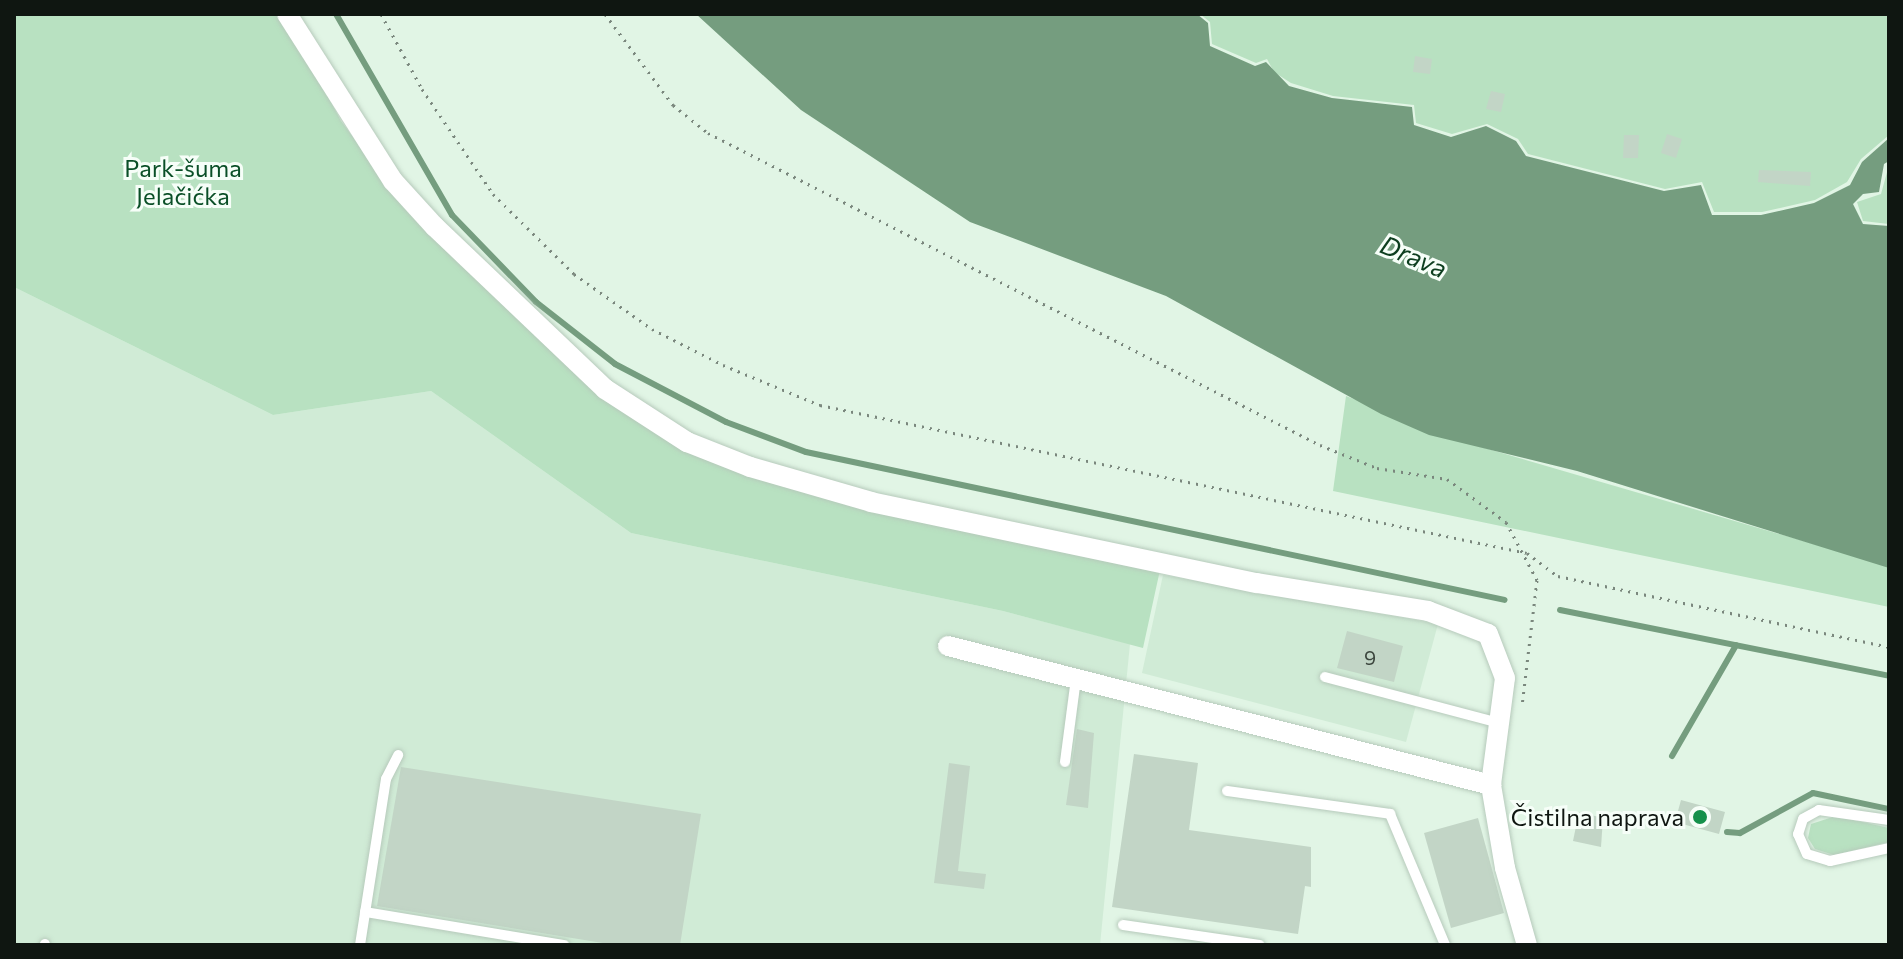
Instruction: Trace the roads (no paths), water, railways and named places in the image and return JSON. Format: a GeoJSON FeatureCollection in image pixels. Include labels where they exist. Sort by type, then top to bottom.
{"type":"FeatureCollection","features":[{"type":"Feature","properties":{"kind":"street"},"geometry":{"type":"LineString","coordinates":[[287,14],[393,181],[435,227],[605,389],[687,442],[750,467],[871,502],[1257,583],[1428,611],[1472,625],[1488,634],[1499,653],[1505,678],[1491,785],[1505,868],[1527,945]]}},
{"type":"Feature","properties":{"kind":"street"},"geometry":{"type":"LineString","coordinates":[[948,646],[1491,785]]}},
{"type":"Feature","properties":{"kind":"lane"},"geometry":{"type":"LineString","coordinates":[[1325,677],[1501,723]]}},
{"type":"Feature","properties":{"kind":"lane"},"geometry":{"type":"LineString","coordinates":[[1065,762],[1076,678]]}},
{"type":"Feature","properties":{"kind":"lane"},"geometry":{"type":"LineString","coordinates":[[360,945],[386,779],[398,755]]}},
{"type":"Feature","properties":{"kind":"lane"},"geometry":{"type":"LineString","coordinates":[[1227,791],[1390,814],[1445,945]]}},
{"type":"Feature","properties":{"kind":"lane"},"geometry":{"type":"LineString","coordinates":[[1889,820],[1819,810],[1803,819],[1798,834],[1807,854],[1830,861],[1889,848]]}},
{"type":"Feature","properties":{"kind":"lane"},"geometry":{"type":"LineString","coordinates":[[365,912],[564,945]]}},
{"type":"Feature","properties":{"kind":"lane"},"geometry":{"type":"LineString","coordinates":[[1123,925],[1260,945]]}},
{"type":"Feature","properties":{"kind":"water","name":"Drava"},"geometry":{"type":"Polygon","coordinates":[[[696,14],[1197,14],[1208,23],[1210,46],[1255,66],[1266,62],[1289,86],[1332,98],[1412,107],[1414,125],[1451,137],[1486,126],[1516,141],[1526,156],[1664,191],[1701,185],[1712,215],[1761,215],[1814,203],[1850,185],[1862,162],[1889,138],[1889,161],[1884,164],[1879,192],[1863,194],[1853,204],[1863,224],[1889,226],[1889,568],[1577,471],[1429,435],[1381,414],[1166,296],[970,222],[801,110],[696,14]]]}},
{"type":"Feature","properties":{"kind":"waterway"},"geometry":{"type":"LineString","coordinates":[[336,14],[452,215],[536,302],[615,364],[726,422],[806,452],[1505,600]]}},
{"type":"Feature","properties":{"kind":"waterway"},"geometry":{"type":"LineString","coordinates":[[1560,610],[1889,676]]}},
{"type":"Feature","properties":{"kind":"waterway"},"geometry":{"type":"LineString","coordinates":[[1672,756],[1736,645]]}},
{"type":"Feature","properties":{"kind":"waterway"},"geometry":{"type":"LineString","coordinates":[[1727,832],[1740,833],[1813,793],[1889,809]]}},
{"type":"Feature","properties":{"kind":"place","name":"Čistilna naprava"},"geometry":{"type":"Point","coordinates":[1700,817]}},
{"type":"Feature","properties":{"kind":"park label","name":"Park-šuma Jelačićka"},"geometry":{"type":"Point","coordinates":[183,182]}}]}
